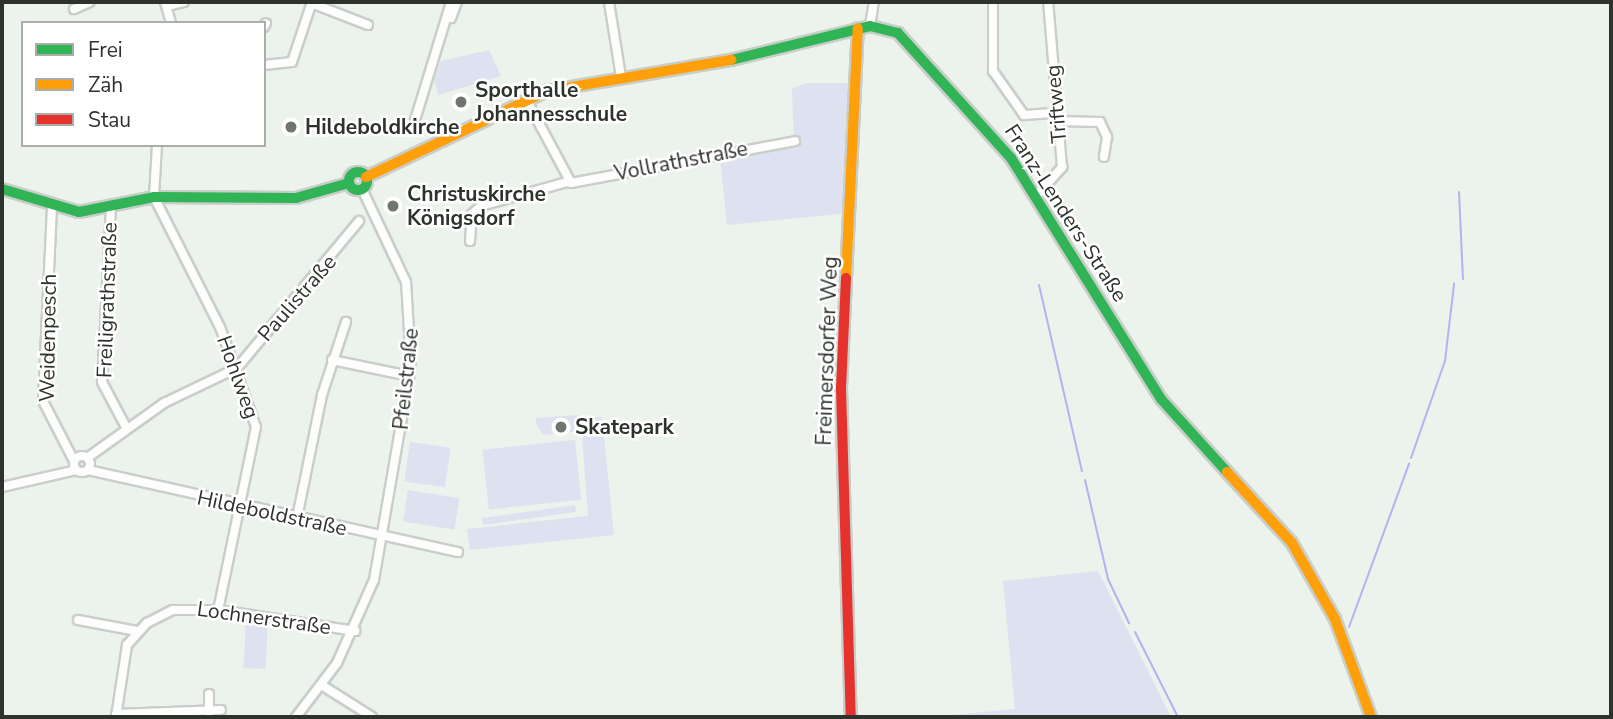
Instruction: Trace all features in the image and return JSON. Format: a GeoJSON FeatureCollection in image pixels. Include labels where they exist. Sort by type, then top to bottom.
{"type":"FeatureCollection","features":[{"type":"Feature","properties":{"kind":"street"},"geometry":{"type":"LineString","coordinates":[[74,9],[90,2]]}},
{"type":"Feature","properties":{"kind":"street"},"geometry":{"type":"LineString","coordinates":[[170,21],[166,4],[184,2]]}},
{"type":"Feature","properties":{"kind":"street"},"geometry":{"type":"LineString","coordinates":[[445,31],[450,2]]}},
{"type":"Feature","properties":{"kind":"street"},"geometry":{"type":"LineString","coordinates":[[415,120],[457,2]]}},
{"type":"Feature","properties":{"kind":"street"},"geometry":{"type":"LineString","coordinates":[[609,2],[621,77]]}},
{"type":"Feature","properties":{"kind":"street"},"geometry":{"type":"LineString","coordinates":[[870,26],[874,2]]}},
{"type":"Feature","properties":{"kind":"street"},"geometry":{"type":"LineString","coordinates":[[993,2],[993,71],[1024,115],[1100,122],[1107,137],[1104,157]]}},
{"type":"Feature","properties":{"kind":"street","name":"Triftweg"},"geometry":{"type":"LineString","coordinates":[[1037,195],[1061,173],[1048,2]]}},
{"type":"Feature","properties":{"kind":"street"},"geometry":{"type":"LineString","coordinates":[[266,65],[292,62],[311,3],[368,25]]}},
{"type":"Feature","properties":{"kind":"street","name":"Franz-Lenders-Straße"},"geometry":{"type":"LineString","coordinates":[[349,183],[354,173],[366,177],[526,99],[621,77],[782,52],[858,28],[870,26],[898,33],[929,62],[1037,195],[1161,399],[1292,543],[1335,619],[1371,717]]}},
{"type":"Feature","properties":{"kind":"street","name":"Freimersdorfer Weg"},"geometry":{"type":"LineString","coordinates":[[851,717],[841,389],[858,28]]}},
{"type":"Feature","properties":{"kind":"street"},"geometry":{"type":"LineString","coordinates":[[526,99],[567,182]]}},
{"type":"Feature","properties":{"kind":"street","name":"Vollrathstraße"},"geometry":{"type":"LineString","coordinates":[[470,241],[472,214],[481,206],[567,182],[795,141]]}},
{"type":"Feature","properties":{"kind":"street"},"geometry":{"type":"LineString","coordinates":[[154,197],[157,147]]}},
{"type":"Feature","properties":{"kind":"street"},"geometry":{"type":"LineString","coordinates":[[2,189],[52,207],[79,212],[154,197],[296,198],[349,183],[362,189],[366,177]]}},
{"type":"Feature","properties":{"kind":"street","name":"Pfeilstraße"},"geometry":{"type":"LineString","coordinates":[[296,717],[323,686],[355,631],[385,537],[409,376],[413,321],[406,282],[362,189]]}},
{"type":"Feature","properties":{"kind":"street","name":"Hohlweg"},"geometry":{"type":"LineString","coordinates":[[154,197],[237,368],[257,435],[218,610]]}},
{"type":"Feature","properties":{"kind":"street","name":"Freiligrathstraße"},"geometry":{"type":"LineString","coordinates":[[111,206],[102,382],[127,429]]}},
{"type":"Feature","properties":{"kind":"street","name":"Weidenpesch"},"geometry":{"type":"LineString","coordinates":[[52,207],[43,401],[75,466]]}},
{"type":"Feature","properties":{"kind":"street","name":"Paulistraße"},"geometry":{"type":"LineString","coordinates":[[2,487],[75,466],[127,429],[237,368],[359,221]]}},
{"type":"Feature","properties":{"kind":"street"},"geometry":{"type":"LineString","coordinates":[[297,518],[332,360],[346,322]]}},
{"type":"Feature","properties":{"kind":"street"},"geometry":{"type":"LineString","coordinates":[[332,360],[409,376]]}},
{"type":"Feature","properties":{"kind":"street"},"geometry":{"type":"LineString","coordinates":[[87,458],[88,470]]}},
{"type":"Feature","properties":{"kind":"street","name":"Paulistraße"},"geometry":{"type":"LineString","coordinates":[[75,466],[88,470]]}},
{"type":"Feature","properties":{"kind":"street","name":"Hildeboldstraße"},"geometry":{"type":"LineString","coordinates":[[88,470],[240,506],[458,552]]}},
{"type":"Feature","properties":{"kind":"street","name":"Lochnerstraße"},"geometry":{"type":"LineString","coordinates":[[137,631],[173,610],[218,610],[355,631]]}},
{"type":"Feature","properties":{"kind":"street"},"geometry":{"type":"LineString","coordinates":[[78,620],[137,631],[122,660],[116,716],[209,714],[221,710]]}},
{"type":"Feature","properties":{"kind":"street"},"geometry":{"type":"LineString","coordinates":[[323,686],[372,717]]}},
{"type":"Feature","properties":{"kind":"street"},"geometry":{"type":"LineString","coordinates":[[209,694],[209,714]]}},
{"type":"Feature","properties":{"kind":"shaded area"},"geometry":{"type":"Polygon","coordinates":[[[489,50],[501,76],[438,95],[434,79],[441,61],[489,50]]]}},
{"type":"Feature","properties":{"kind":"shaded area"},"geometry":{"type":"Polygon","coordinates":[[[806,83],[850,83],[849,213],[727,225],[720,158],[794,144],[792,89],[806,83]]]}},
{"type":"Feature","properties":{"kind":"shaded area","name":"Skatepark"},"geometry":{"type":"Polygon","coordinates":[[[579,415],[581,431],[543,435],[536,423],[536,418],[579,415]]]}},
{"type":"Feature","properties":{"kind":"shaded area"},"geometry":{"type":"Polygon","coordinates":[[[602,417],[614,535],[470,550],[467,529],[588,516],[581,420],[602,417]]]}},
{"type":"Feature","properties":{"kind":"shaded area"},"geometry":{"type":"Polygon","coordinates":[[[575,440],[581,500],[489,509],[483,450],[575,440]]]}},
{"type":"Feature","properties":{"kind":"shaded area"},"geometry":{"type":"Polygon","coordinates":[[[410,442],[451,448],[445,487],[404,482],[410,442]]]}},
{"type":"Feature","properties":{"kind":"shaded area"},"geometry":{"type":"Polygon","coordinates":[[[408,490],[459,498],[454,530],[403,522],[408,490]]]}},
{"type":"Feature","properties":{"kind":"shaded area"},"geometry":{"type":"Polygon","coordinates":[[[575,505],[576,512],[483,525],[482,518],[575,505]]]}},
{"type":"Feature","properties":{"kind":"shaded area"},"geometry":{"type":"Polygon","coordinates":[[[1098,571],[1171,717],[931,717],[1015,709],[1003,581],[1098,571]]]}},
{"type":"Feature","properties":{"kind":"shaded area"},"geometry":{"type":"Polygon","coordinates":[[[246,620],[268,621],[265,669],[243,668],[246,620]]]}},
{"type":"Feature","properties":{"kind":"waterway"},"geometry":{"type":"LineString","coordinates":[[1459,192],[1463,279]]}},
{"type":"Feature","properties":{"kind":"waterway"},"geometry":{"type":"LineString","coordinates":[[1411,458],[1445,361],[1454,284]]}},
{"type":"Feature","properties":{"kind":"waterway"},"geometry":{"type":"LineString","coordinates":[[1039,285],[1082,471]]}},
{"type":"Feature","properties":{"kind":"waterway"},"geometry":{"type":"LineString","coordinates":[[1349,627],[1409,464]]}},
{"type":"Feature","properties":{"kind":"waterway"},"geometry":{"type":"LineString","coordinates":[[1085,480],[1108,579],[1129,623]]}},
{"type":"Feature","properties":{"kind":"waterway"},"geometry":{"type":"LineString","coordinates":[[1135,632],[1178,717]]}},
{"type":"Feature","properties":{"kind":"traffic: fast"},"geometry":{"type":"LineString","coordinates":[[731,60],[870,26],[898,33],[1011,158],[1161,399],[1227,472]]}},
{"type":"Feature","properties":{"kind":"traffic: fast"},"geometry":{"type":"LineString","coordinates":[[358,172],[364,175],[367,181],[364,187],[358,190],[352,187],[349,181],[352,175],[358,172]]}},
{"type":"Feature","properties":{"kind":"traffic: fast"},"geometry":{"type":"LineString","coordinates":[[2,189],[79,212],[154,197],[296,198],[349,183]]}},
{"type":"Feature","properties":{"kind":"traffic: slow"},"geometry":{"type":"LineString","coordinates":[[846,278],[858,28]]}},
{"type":"Feature","properties":{"kind":"traffic: slow"},"geometry":{"type":"LineString","coordinates":[[366,177],[547,91],[731,60]]}},
{"type":"Feature","properties":{"kind":"traffic: slow"},"geometry":{"type":"LineString","coordinates":[[1227,472],[1292,543],[1335,619],[1371,717]]}},
{"type":"Feature","properties":{"kind":"traffic: jam"},"geometry":{"type":"LineString","coordinates":[[846,278],[841,389],[851,717]]}},
{"type":"Feature","properties":{"kind":"place","name":"Sporthalle Johannesschule"},"geometry":{"type":"Point","coordinates":[461,102]}},
{"type":"Feature","properties":{"kind":"place","name":"Hildeboldkirche"},"geometry":{"type":"Point","coordinates":[291,127]}},
{"type":"Feature","properties":{"kind":"place","name":"Christuskirche Königsdorf"},"geometry":{"type":"Point","coordinates":[393,206]}},
{"type":"Feature","properties":{"kind":"place","name":"Skatepark"},"geometry":{"type":"Point","coordinates":[561,427]}}]}
